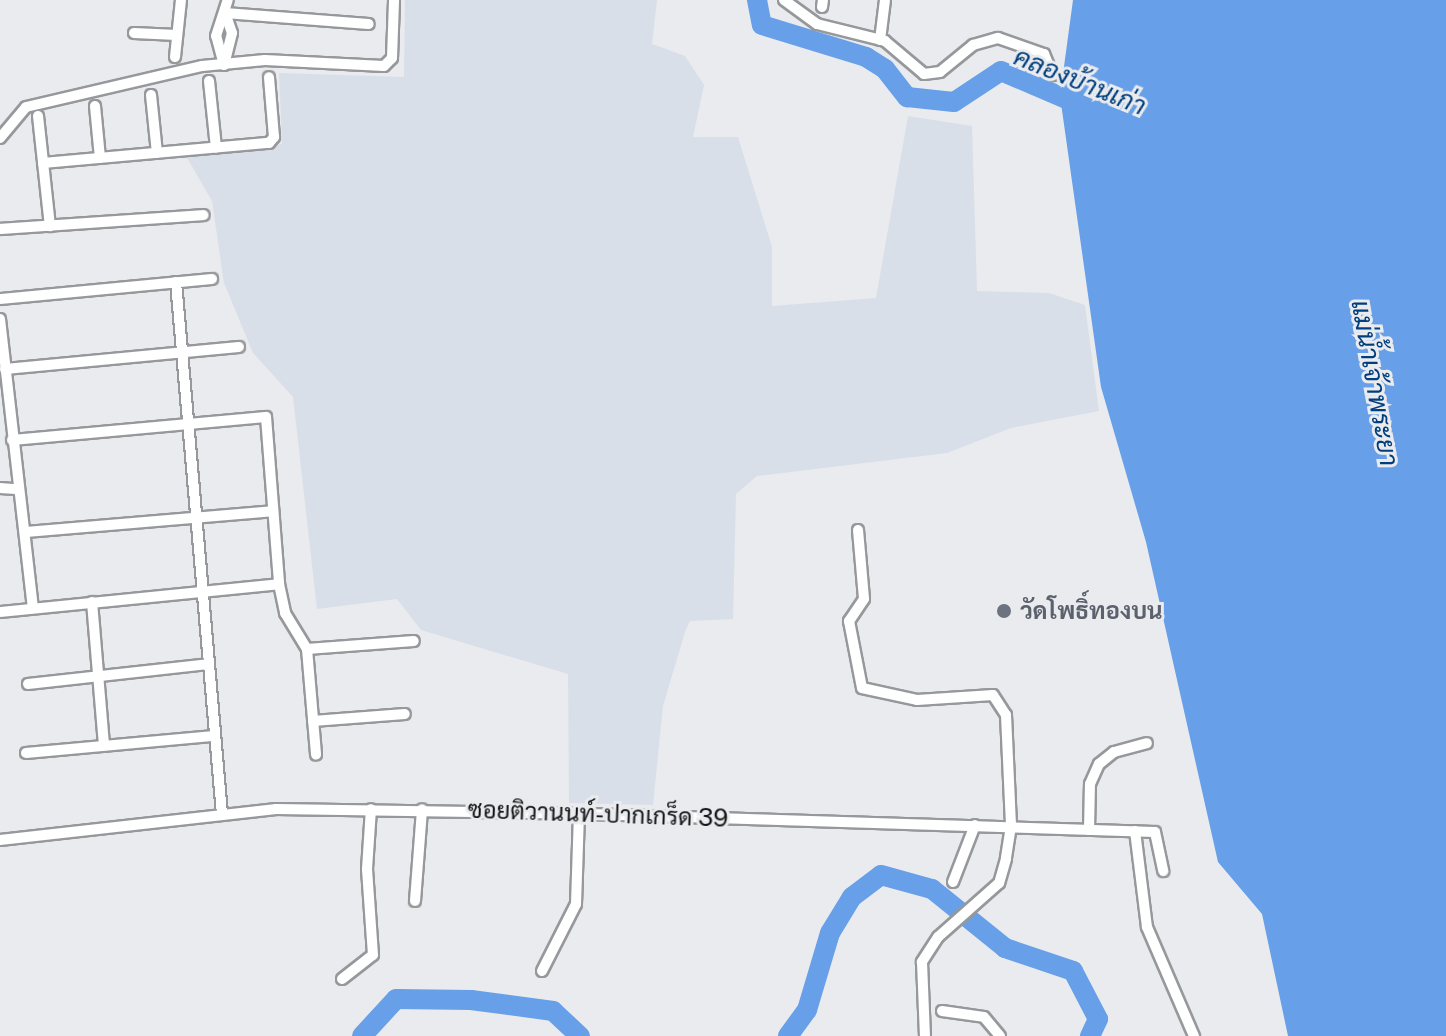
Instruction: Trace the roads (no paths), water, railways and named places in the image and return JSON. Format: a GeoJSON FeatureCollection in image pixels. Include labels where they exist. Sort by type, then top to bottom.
{"type":"FeatureCollection","features":[{"type":"Feature","properties":{"kind":"street"},"geometry":{"type":"LineString","coordinates":[[175,57],[181,0]]}},
{"type":"Feature","properties":{"kind":"street"},"geometry":{"type":"LineString","coordinates":[[224,65],[232,33],[225,13],[228,0]]}},
{"type":"Feature","properties":{"kind":"street"},"geometry":{"type":"LineString","coordinates":[[0,138],[26,107],[224,65],[265,60],[384,66],[392,58],[394,0]]}},
{"type":"Feature","properties":{"kind":"street"},"geometry":{"type":"LineString","coordinates":[[784,0],[817,24],[880,40],[924,74],[940,72],[973,45],[998,38],[1044,54],[1053,75]]}},
{"type":"Feature","properties":{"kind":"street"},"geometry":{"type":"LineString","coordinates":[[880,40],[885,0]]}},
{"type":"Feature","properties":{"kind":"street"},"geometry":{"type":"LineString","coordinates":[[225,13],[369,24]]}},
{"type":"Feature","properties":{"kind":"street"},"geometry":{"type":"LineString","coordinates":[[134,33],[177,35]]}},
{"type":"Feature","properties":{"kind":"street"},"geometry":{"type":"LineString","coordinates":[[43,163],[269,143],[274,137],[269,77]]}},
{"type":"Feature","properties":{"kind":"street"},"geometry":{"type":"LineString","coordinates":[[209,81],[216,148]]}},
{"type":"Feature","properties":{"kind":"street"},"geometry":{"type":"LineString","coordinates":[[151,95],[157,153]]}},
{"type":"Feature","properties":{"kind":"street"},"geometry":{"type":"LineString","coordinates":[[95,106],[100,158]]}},
{"type":"Feature","properties":{"kind":"street"},"geometry":{"type":"LineString","coordinates":[[38,116],[50,226]]}},
{"type":"Feature","properties":{"kind":"street"},"geometry":{"type":"LineString","coordinates":[[0,229],[204,215]]}},
{"type":"Feature","properties":{"kind":"street"},"geometry":{"type":"LineString","coordinates":[[0,299],[212,279]]}},
{"type":"Feature","properties":{"kind":"street"},"geometry":{"type":"LineString","coordinates":[[176,282],[222,814]]}},
{"type":"Feature","properties":{"kind":"street"},"geometry":{"type":"LineString","coordinates":[[0,319],[5,369],[5,418],[12,440],[33,608]]}},
{"type":"Feature","properties":{"kind":"street"},"geometry":{"type":"LineString","coordinates":[[5,369],[239,347]]}},
{"type":"Feature","properties":{"kind":"street"},"geometry":{"type":"LineString","coordinates":[[12,440],[266,417],[279,584],[285,613],[307,649],[316,755]]}},
{"type":"Feature","properties":{"kind":"street"},"geometry":{"type":"LineString","coordinates":[[0,488],[16,489]]}},
{"type":"Feature","properties":{"kind":"street"},"geometry":{"type":"LineString","coordinates":[[25,532],[273,511]]}},
{"type":"Feature","properties":{"kind":"street"},"geometry":{"type":"LineString","coordinates":[[858,530],[864,599],[849,621],[860,685],[917,700],[993,695],[1002,702],[1011,826],[999,883],[948,927],[922,962],[933,1012],[925,1036]]}},
{"type":"Feature","properties":{"kind":"street"},"geometry":{"type":"LineString","coordinates":[[0,612],[279,584]]}},
{"type":"Feature","properties":{"kind":"street"},"geometry":{"type":"LineString","coordinates":[[92,602],[104,746]]}},
{"type":"Feature","properties":{"kind":"street"},"geometry":{"type":"LineString","coordinates":[[307,649],[414,641]]}},
{"type":"Feature","properties":{"kind":"street"},"geometry":{"type":"LineString","coordinates":[[28,684],[208,664]]}},
{"type":"Feature","properties":{"kind":"street"},"geometry":{"type":"LineString","coordinates":[[313,721],[405,714]]}},
{"type":"Feature","properties":{"kind":"street"},"geometry":{"type":"LineString","coordinates":[[26,753],[214,736]]}},
{"type":"Feature","properties":{"kind":"street"},"geometry":{"type":"LineString","coordinates":[[1089,830],[1090,784],[1099,764],[1114,752],[1147,743]]}},
{"type":"Feature","properties":{"kind":"street"},"geometry":{"type":"LineString","coordinates":[[342,979],[368,965],[376,941],[367,869],[371,809]]}},
{"type":"Feature","properties":{"kind":"street","name":"ซอยติวานนท์-ปากเกร็ด 39"},"geometry":{"type":"LineString","coordinates":[[0,840],[222,814],[371,809],[1135,831]]}},
{"type":"Feature","properties":{"kind":"street"},"geometry":{"type":"LineString","coordinates":[[415,901],[422,809]]}},
{"type":"Feature","properties":{"kind":"street"},"geometry":{"type":"LineString","coordinates":[[542,971],[576,904],[579,814]]}},
{"type":"Feature","properties":{"kind":"street"},"geometry":{"type":"LineString","coordinates":[[953,882],[975,825]]}},
{"type":"Feature","properties":{"kind":"street"},"geometry":{"type":"LineString","coordinates":[[1163,871],[1159,833],[1135,831],[1147,927],[1194,1036]]}},
{"type":"Feature","properties":{"kind":"street"},"geometry":{"type":"LineString","coordinates":[[933,1012],[984,1017],[1000,1036]]}},
{"type":"Feature","properties":{"kind":"water","name":"แม่น้ำเจ้าพระยา"},"geometry":{"type":"Polygon","coordinates":[[[1073,0],[1446,0],[1446,1036],[1288,1036],[1262,914],[1218,862],[1146,542],[1101,387],[1060,96],[1073,0]]]}},
{"type":"Feature","properties":{"kind":"waterway","name":"คลองบ้านเก่า"},"geometry":{"type":"LineString","coordinates":[[757,0],[762,25],[866,57],[885,69],[907,97],[954,102],[1001,71],[1085,107]]}},
{"type":"Feature","properties":{"kind":"waterway"},"geometry":{"type":"LineString","coordinates":[[788,1036],[807,1010],[830,933],[852,897],[881,875],[932,889],[1005,948],[1073,971],[1098,1019],[1090,1036]]}},
{"type":"Feature","properties":{"kind":"waterway"},"geometry":{"type":"LineString","coordinates":[[362,1036],[396,999],[471,1000],[553,1011],[580,1036]]}},
{"type":"Feature","properties":{"kind":"place","name":"วัดโพธิ์ทองบน"},"geometry":{"type":"Point","coordinates":[1004,611]}}]}
